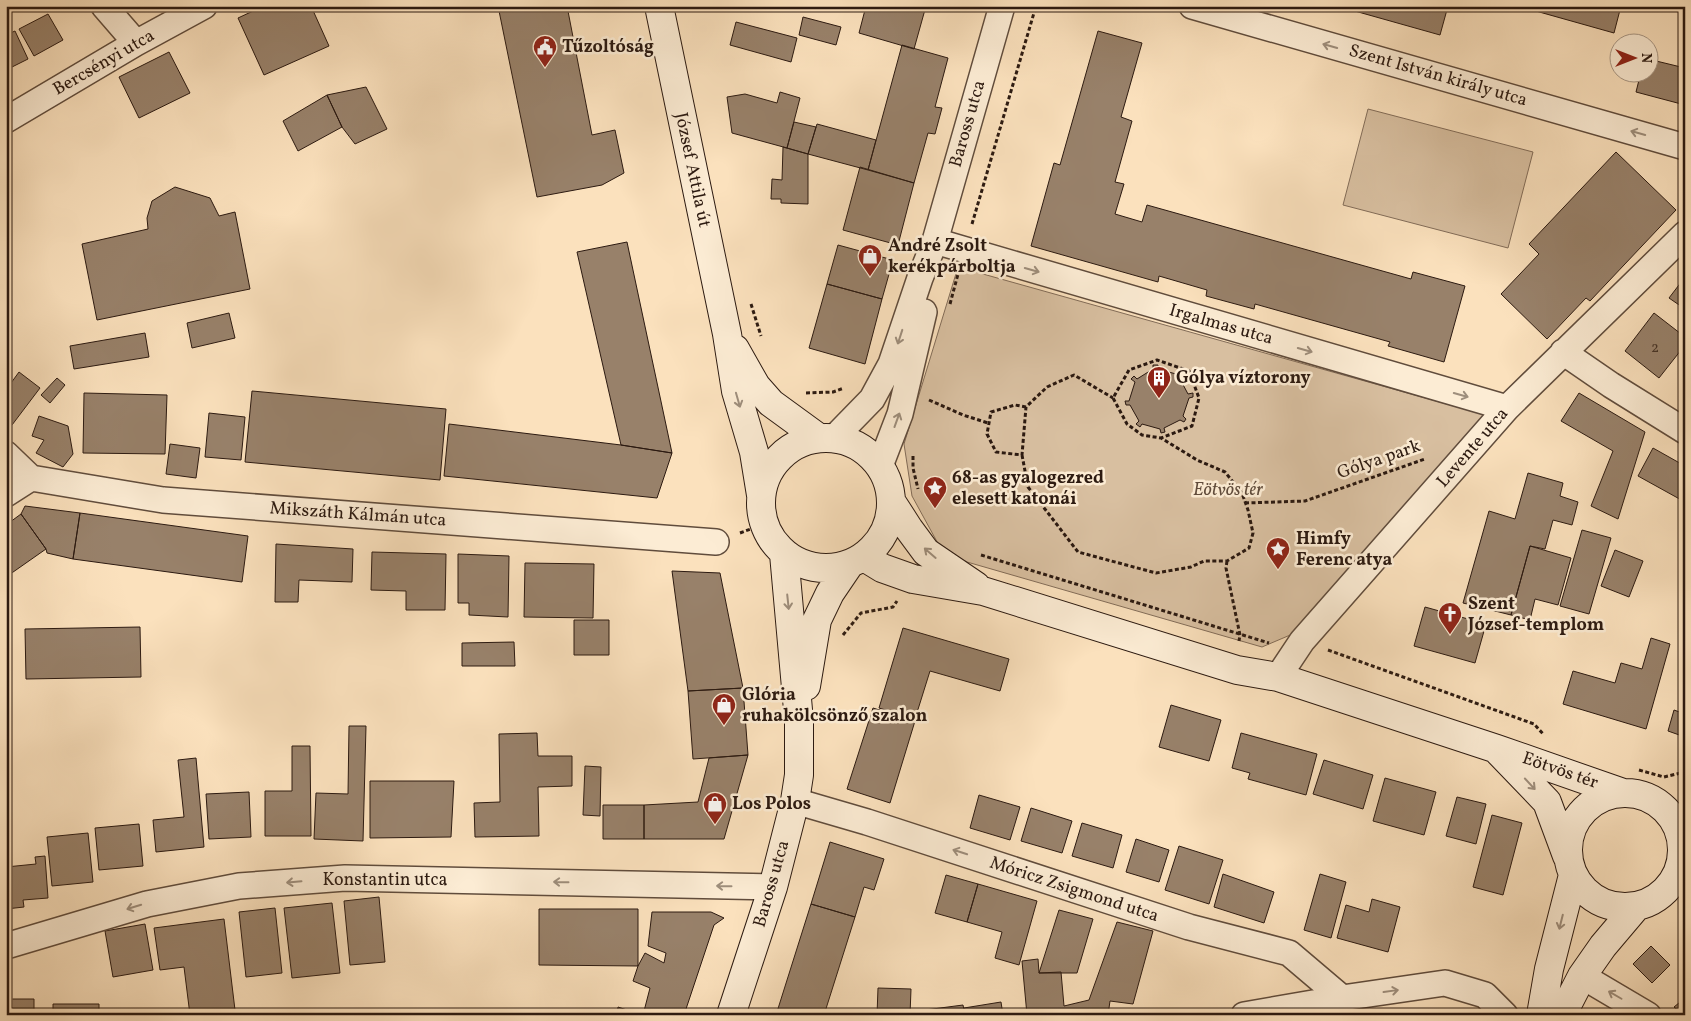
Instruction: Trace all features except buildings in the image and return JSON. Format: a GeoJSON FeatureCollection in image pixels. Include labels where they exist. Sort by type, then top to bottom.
{"type":"FeatureCollection","features":[{"type":"Feature","properties":{"kind":"street"},"geometry":{"type":"LineString","coordinates":[[104,6],[136,43]]}},
{"type":"Feature","properties":{"kind":"street","name":"Bercsényi utca"},"geometry":{"type":"LineString","coordinates":[[6,120],[136,43],[204,6]]}},
{"type":"Feature","properties":{"kind":"street","name":"József Attila út"},"geometry":{"type":"LineString","coordinates":[[659,6],[727,334],[736,391],[754,452],[761,495]]}},
{"type":"Feature","properties":{"kind":"street","name":"Baross utca"},"geometry":{"type":"LineString","coordinates":[[826,438],[872,399],[892,364],[920,278],[934,242],[1002,6]]}},
{"type":"Feature","properties":{"kind":"street","name":"Szent István király utca"},"geometry":{"type":"LineString","coordinates":[[1192,6],[1685,146]]}},
{"type":"Feature","properties":{"kind":"street","name":"Levente utca"},"geometry":{"type":"LineString","coordinates":[[1278,677],[1302,641],[1507,408],[1685,234]]}},
{"type":"Feature","properties":{"kind":"street","name":"Baross utca"},"geometry":{"type":"LineString","coordinates":[[880,466],[900,414],[931,282],[934,242]]}},
{"type":"Feature","properties":{"kind":"street","name":"Irgalmas utca"},"geometry":{"type":"LineString","coordinates":[[934,242],[1507,408]]}},
{"type":"Feature","properties":{"kind":"street","name":"József Attila út"},"geometry":{"type":"LineString","coordinates":[[727,334],[756,386],[771,403],[826,438]]}},
{"type":"Feature","properties":{"kind":"street"},"geometry":{"type":"LineString","coordinates":[[1563,352],[1611,385],[1685,431]]}},
{"type":"Feature","properties":{"kind":"street"},"geometry":{"type":"LineString","coordinates":[[826,438],[848,441],[861,448],[880,466],[890,488],[892,501],[887,526],[874,548],[856,561],[836,568],[808,567],[795,562],[784,554],[772,540],[760,510],[761,495],[764,481],[771,468],[780,456],[791,447],[805,441],[826,438]]}},
{"type":"Feature","properties":{"kind":"street"},"geometry":{"type":"LineString","coordinates":[[6,454],[31,478],[6,494]]}},
{"type":"Feature","properties":{"kind":"street","name":"Mikszáth Kálmán utca"},"geometry":{"type":"LineString","coordinates":[[31,478],[163,500],[716,542]]}},
{"type":"Feature","properties":{"kind":"street","name":"Eötvös tér"},"geometry":{"type":"LineString","coordinates":[[892,501],[926,552],[983,591]]}},
{"type":"Feature","properties":{"kind":"street","name":"Baross utca"},"geometry":{"type":"LineString","coordinates":[[784,554],[800,721]]}},
{"type":"Feature","properties":{"kind":"street","name":"Baross utca"},"geometry":{"type":"LineString","coordinates":[[731,1015],[772,887],[794,801],[798,775],[800,721],[817,620],[830,593],[856,561]]}},
{"type":"Feature","properties":{"kind":"street","name":"Eötvös tér"},"geometry":{"type":"LineString","coordinates":[[856,561],[912,579],[983,591],[1237,670],[1278,677],[1623,792]]}},
{"type":"Feature","properties":{"kind":"street","name":"Eötvös tér"},"geometry":{"type":"LineString","coordinates":[[1497,749],[1546,802],[1570,866]]}},
{"type":"Feature","properties":{"kind":"street"},"geometry":{"type":"LineString","coordinates":[[1541,1015],[1570,866],[1568,838],[1575,820],[1588,806],[1604,796],[1623,792],[1672,803],[1672,817],[1680,834],[1681,868],[1668,888],[1654,900],[1636,907],[1617,908],[1599,902],[1583,891],[1570,866]]}},
{"type":"Feature","properties":{"kind":"street","name":"Móricz Zsigmond utca"},"geometry":{"type":"LineString","coordinates":[[794,801],[867,822],[1189,927],[1290,953],[1342,998]]}},
{"type":"Feature","properties":{"kind":"street","name":"Konstantin utca"},"geometry":{"type":"LineString","coordinates":[[6,946],[147,904],[240,886],[345,878],[772,887]]}},
{"type":"Feature","properties":{"kind":"street"},"geometry":{"type":"LineString","coordinates":[[1562,1015],[1582,976],[1603,946],[1636,907]]}},
{"type":"Feature","properties":{"kind":"street"},"geometry":{"type":"LineString","coordinates":[[1582,976],[1648,1015]]}},
{"type":"Feature","properties":{"kind":"street"},"geometry":{"type":"LineString","coordinates":[[1244,1015],[1445,983],[1485,995],[1505,1015]]}},
{"type":"Feature","properties":{"kind":"path"},"geometry":{"type":"LineString","coordinates":[[750,300],[764,345]]}},
{"type":"Feature","properties":{"kind":"path"},"geometry":{"type":"LineString","coordinates":[[1113,398],[1129,370],[1157,360],[1189,371],[1199,398],[1192,426],[1161,438]]}},
{"type":"Feature","properties":{"kind":"path"},"geometry":{"type":"LineString","coordinates":[[1074,375],[1113,398],[1127,424],[1142,435],[1161,438],[1198,460],[1225,472],[1242,493],[1246,503],[1253,533],[1249,548],[1227,561],[1204,561],[1191,567],[1156,574],[1078,552],[1028,488],[1022,455],[1026,407],[1047,386],[1074,375]]}},
{"type":"Feature","properties":{"kind":"path"},"geometry":{"type":"LineString","coordinates":[[802,392],[809,394],[833,392],[853,385],[872,399]]}},
{"type":"Feature","properties":{"kind":"path"},"geometry":{"type":"LineString","coordinates":[[924,398],[963,415],[988,423]]}},
{"type":"Feature","properties":{"kind":"path"},"geometry":{"type":"LineString","coordinates":[[1022,455],[996,452],[987,434],[991,412],[1015,405],[1026,407]]}},
{"type":"Feature","properties":{"kind":"path","name":"Gólya park"},"geometry":{"type":"LineString","coordinates":[[1246,503],[1305,501],[1432,457]]}},
{"type":"Feature","properties":{"kind":"path"},"geometry":{"type":"LineString","coordinates":[[977,553],[1240,635],[1277,645],[1302,641],[1534,724],[1546,738]]}},
{"type":"Feature","properties":{"kind":"path"},"geometry":{"type":"LineString","coordinates":[[1227,561],[1226,568],[1240,635]]}},
{"type":"Feature","properties":{"kind":"path"},"geometry":{"type":"LineString","coordinates":[[1636,769],[1664,777],[1685,772]]}},
{"type":"Feature","properties":{"kind":"green space"},"geometry":{"type":"Polygon","coordinates":[[[1368,109],[1533,152],[1508,248],[1343,205],[1368,109]]]}},
{"type":"Feature","properties":{"kind":"green space","name":"Eötvös tér"},"geometry":{"type":"Polygon","coordinates":[[[958,267],[1486,415],[1302,630],[1262,647],[967,562],[941,549],[912,496],[904,444],[958,267]]]}},
{"type":"Feature","properties":{"kind":"place","name":"Tűzoltóság"},"geometry":{"type":"Point","coordinates":[545,68]}},
{"type":"Feature","properties":{"kind":"place","name":"André Zsolt kerékpárboltja"},"geometry":{"type":"Point","coordinates":[870,277]}},
{"type":"Feature","properties":{"kind":"place","name":"Gólya víztorony"},"geometry":{"type":"Point","coordinates":[1159,399]}},
{"type":"Feature","properties":{"kind":"place","name":"68-as gyalogezred elesett katonái"},"geometry":{"type":"Point","coordinates":[935,509]}},
{"type":"Feature","properties":{"kind":"place","name":"Himfy Ferenc atya"},"geometry":{"type":"Point","coordinates":[1278,570]}},
{"type":"Feature","properties":{"kind":"place","name":"Szent József-templom"},"geometry":{"type":"Point","coordinates":[1450,635]}},
{"type":"Feature","properties":{"kind":"place","name":"Glória ruhakölcsönző szalon"},"geometry":{"type":"Point","coordinates":[724,726]}},
{"type":"Feature","properties":{"kind":"place","name":"Los Polos"},"geometry":{"type":"Point","coordinates":[715,825]}}]}
